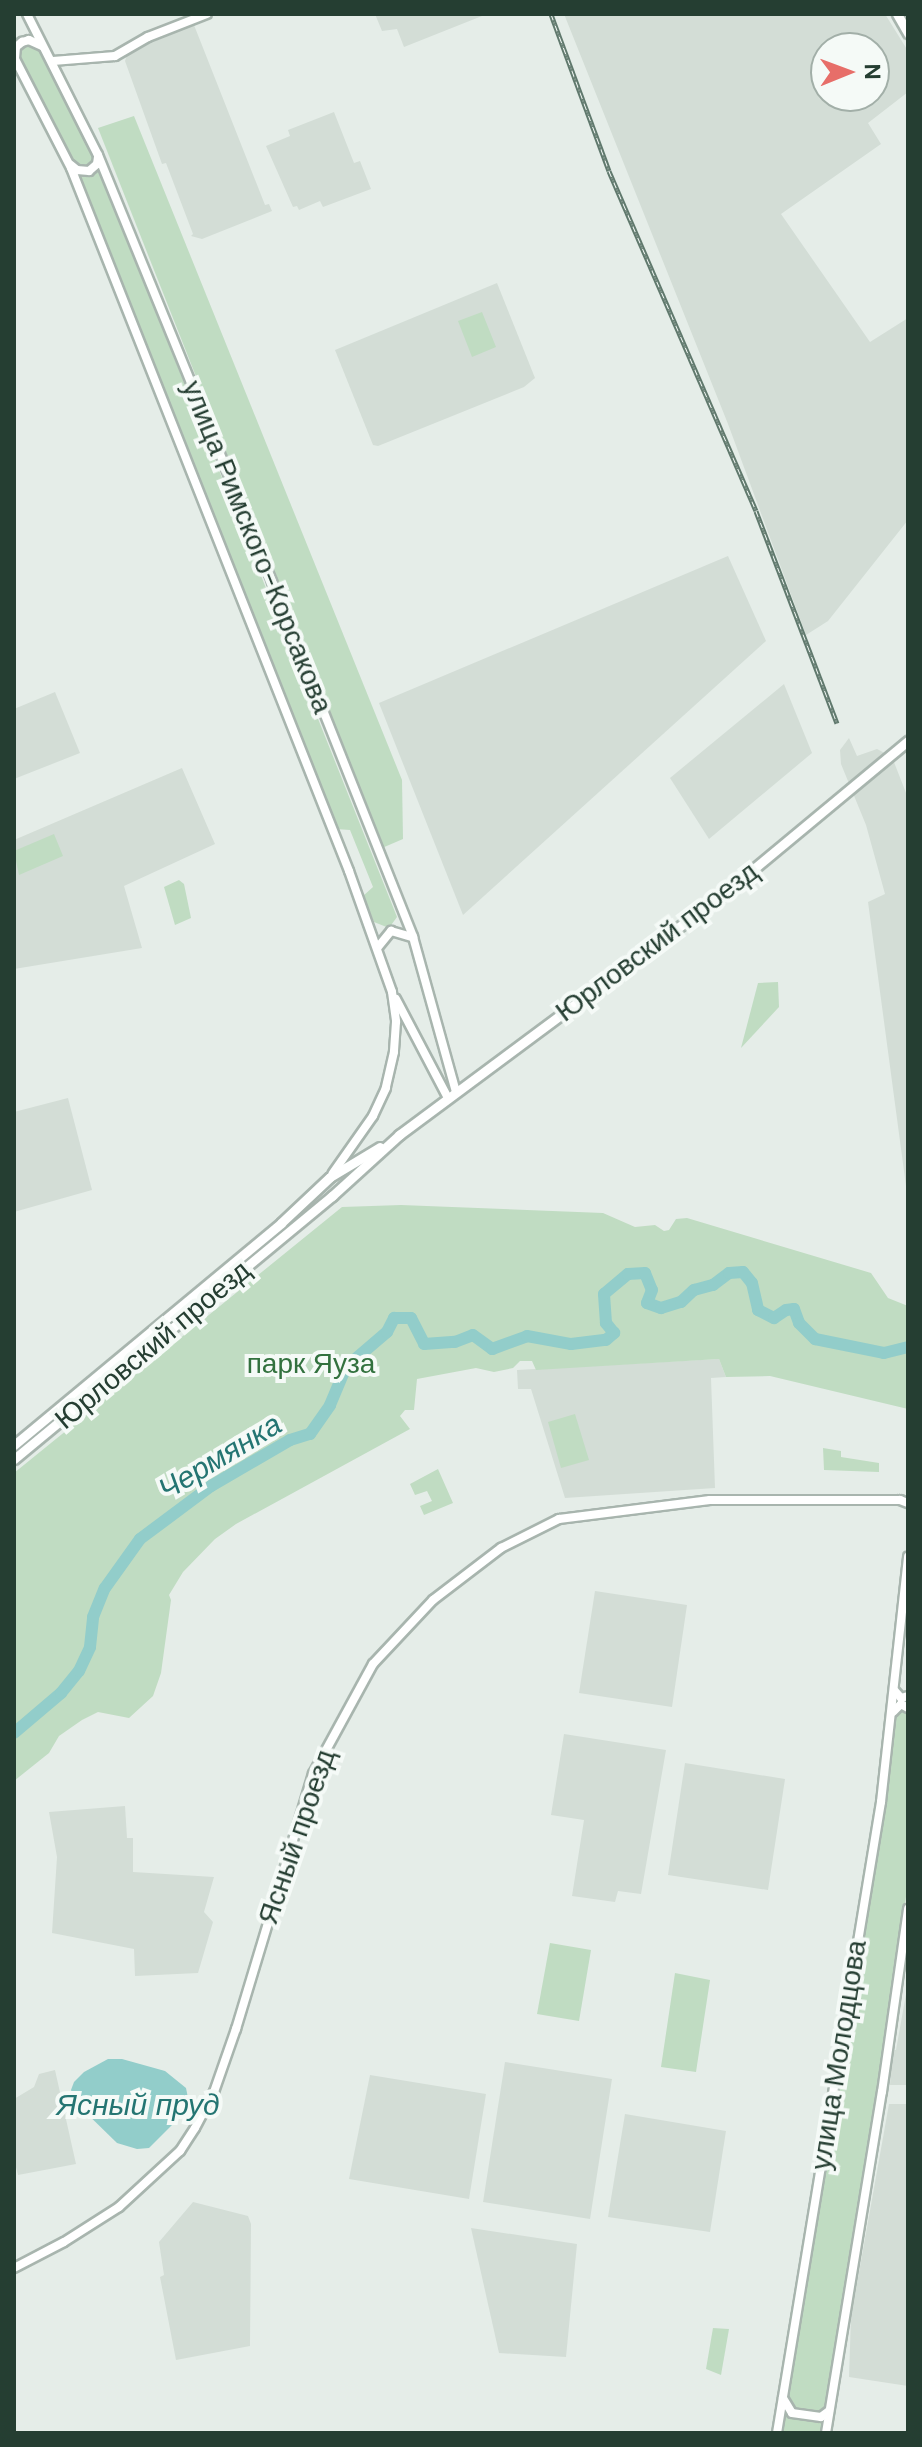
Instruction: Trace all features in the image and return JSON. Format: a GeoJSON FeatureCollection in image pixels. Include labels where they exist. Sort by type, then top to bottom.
{"type":"FeatureCollection","features":[{"type":"Feature","properties":{"kind":"main road"},"geometry":{"type":"LineString","coordinates":[[897,14],[908,33]]}},
{"type":"Feature","properties":{"kind":"main road","name":"Юрловский проезд"},"geometry":{"type":"LineString","coordinates":[[14,1459],[332,1196],[399,1135],[709,906],[908,741]]}},
{"type":"Feature","properties":{"kind":"main road","name":"Юрловский проезд"},"geometry":{"type":"LineString","coordinates":[[14,1445],[281,1223],[330,1177],[399,1135]]}},
{"type":"Feature","properties":{"kind":"street","name":"улица Римского-Корсакова"},"geometry":{"type":"LineString","coordinates":[[27,14],[98,155],[413,937],[452,1095]]}},
{"type":"Feature","properties":{"kind":"street"},"geometry":{"type":"LineString","coordinates":[[53,61],[115,56],[148,37],[207,14]]}},
{"type":"Feature","properties":{"kind":"street"},"geometry":{"type":"LineString","coordinates":[[14,58],[16,47],[22,42],[36,41],[46,48]]}},
{"type":"Feature","properties":{"kind":"street","name":"улица Римского-Корсакова"},"geometry":{"type":"LineString","coordinates":[[14,58],[67,162],[378,947],[392,992],[396,1022],[394,1052],[386,1088],[373,1116]]}},
{"type":"Feature","properties":{"kind":"street"},"geometry":{"type":"LineString","coordinates":[[67,162],[77,170],[89,171],[97,164],[98,155]]}},
{"type":"Feature","properties":{"kind":"street"},"geometry":{"type":"LineString","coordinates":[[378,947],[391,931],[413,937]]}},
{"type":"Feature","properties":{"kind":"street"},"geometry":{"type":"LineString","coordinates":[[392,992],[452,1095]]}},
{"type":"Feature","properties":{"kind":"street","name":"Юрловский проезд"},"geometry":{"type":"LineString","coordinates":[[330,1177],[373,1116]]}},
{"type":"Feature","properties":{"kind":"street","name":"Ясный проезд"},"geometry":{"type":"LineString","coordinates":[[14,2268],[119,2207],[180,2151],[195,2128],[214,2092],[228,2051],[313,1774],[373,1664],[433,1600],[501,1548],[559,1519],[665,1503],[710,1500],[900,1500],[908,1503]]}},
{"type":"Feature","properties":{"kind":"street","name":"улица Молодцова"},"geometry":{"type":"LineString","coordinates":[[777,2431],[881,1802],[908,1556]]}},
{"type":"Feature","properties":{"kind":"street"},"geometry":{"type":"LineString","coordinates":[[894,1690],[901,1698],[908,1696]]}},
{"type":"Feature","properties":{"kind":"street"},"geometry":{"type":"LineString","coordinates":[[892,1713],[901,1704],[908,1708]]}},
{"type":"Feature","properties":{"kind":"street","name":"улица Молодцова"},"geometry":{"type":"LineString","coordinates":[[826,2433],[908,1909]]}},
{"type":"Feature","properties":{"kind":"street"},"geometry":{"type":"LineString","coordinates":[[783,2397],[792,2413],[821,2417],[830,2409]]}},
{"type":"Feature","properties":{"kind":"street","name":"улица Молодцова"},"geometry":{"type":"LineString","coordinates":[[777,2431],[792,2419],[820,2423],[826,2433]]}},
{"type":"Feature","properties":{"kind":"shaded area"},"geometry":{"type":"Polygon","coordinates":[[[375,14],[487,14],[404,47],[397,29],[382,31],[375,14]]]}},
{"type":"Feature","properties":{"kind":"shaded area"},"geometry":{"type":"Polygon","coordinates":[[[564,14],[885,14],[908,51],[908,92],[890,106],[890,32],[810,32],[810,112],[882,112],[868,123],[881,144],[781,214],[870,342],[908,318],[908,520],[828,621],[806,635],[728,424],[564,14]]]}},
{"type":"Feature","properties":{"kind":"shaded area"},"geometry":{"type":"Polygon","coordinates":[[[194,25],[265,205],[269,204],[272,211],[202,239],[191,236],[193,234],[166,163],[162,164],[125,61],[128,52],[194,25]]]}},
{"type":"Feature","properties":{"kind":"shaded area"},"geometry":{"type":"Polygon","coordinates":[[[334,112],[354,163],[360,161],[371,189],[323,207],[320,201],[299,210],[297,206],[293,207],[266,146],[290,136],[288,130],[334,112]]]}},
{"type":"Feature","properties":{"kind":"shaded area"},"geometry":{"type":"Polygon","coordinates":[[[497,283],[535,378],[524,387],[378,446],[373,445],[335,350],[497,283]]]}},
{"type":"Feature","properties":{"kind":"shaded area"},"geometry":{"type":"Polygon","coordinates":[[[728,556],[766,641],[463,915],[379,703],[728,556]]]}},
{"type":"Feature","properties":{"kind":"shaded area"},"geometry":{"type":"Polygon","coordinates":[[[784,684],[812,753],[709,839],[670,778],[784,684]]]}},
{"type":"Feature","properties":{"kind":"shaded area"},"geometry":{"type":"Polygon","coordinates":[[[55,692],[80,753],[14,779],[14,709],[55,692]]]}},
{"type":"Feature","properties":{"kind":"shaded area"},"geometry":{"type":"Polygon","coordinates":[[[849,738],[857,756],[877,749],[892,757],[908,798],[908,1201],[868,902],[885,894],[866,825],[841,764],[840,750],[849,738]]]}},
{"type":"Feature","properties":{"kind":"shaded area"},"geometry":{"type":"Polygon","coordinates":[[[182,768],[215,844],[124,886],[142,948],[14,969],[14,840],[182,768]]]}},
{"type":"Feature","properties":{"kind":"shaded area"},"geometry":{"type":"Polygon","coordinates":[[[68,1098],[92,1190],[14,1212],[14,1112],[68,1098]]]}},
{"type":"Feature","properties":{"kind":"shaded area"},"geometry":{"type":"Polygon","coordinates":[[[719,1359],[726,1377],[711,1378],[715,1488],[565,1498],[531,1389],[518,1389],[517,1370],[719,1359]]]}},
{"type":"Feature","properties":{"kind":"shaded area"},"geometry":{"type":"Polygon","coordinates":[[[595,1591],[687,1605],[672,1707],[579,1693],[595,1591]]]}},
{"type":"Feature","properties":{"kind":"shaded area"},"geometry":{"type":"Polygon","coordinates":[[[564,1734],[666,1750],[641,1894],[618,1891],[615,1902],[572,1896],[584,1820],[551,1815],[564,1734]]]}},
{"type":"Feature","properties":{"kind":"shaded area"},"geometry":{"type":"Polygon","coordinates":[[[685,1763],[785,1779],[768,1890],[668,1875],[685,1763]]]}},
{"type":"Feature","properties":{"kind":"shaded area"},"geometry":{"type":"Polygon","coordinates":[[[125,1806],[127,1838],[133,1838],[133,1872],[214,1877],[204,1912],[213,1922],[198,1973],[135,1976],[134,1949],[52,1933],[57,1857],[49,1812],[125,1806]]]}},
{"type":"Feature","properties":{"kind":"shaded area"},"geometry":{"type":"Polygon","coordinates":[[[908,1983],[908,2085],[890,2085],[892,2050],[896,2050],[908,1983]]]}},
{"type":"Feature","properties":{"kind":"shaded area"},"geometry":{"type":"Polygon","coordinates":[[[505,2062],[612,2079],[590,2219],[483,2202],[505,2062]]]}},
{"type":"Feature","properties":{"kind":"shaded area"},"geometry":{"type":"Polygon","coordinates":[[[55,2070],[76,2164],[18,2175],[14,2159],[14,2099],[34,2087],[39,2074],[55,2070]]]}},
{"type":"Feature","properties":{"kind":"shaded area"},"geometry":{"type":"Polygon","coordinates":[[[370,2075],[486,2094],[469,2199],[349,2179],[370,2075]]]}},
{"type":"Feature","properties":{"kind":"shaded area"},"geometry":{"type":"Polygon","coordinates":[[[889,2104],[908,2104],[908,2386],[849,2377],[851,2317],[889,2104]]]}},
{"type":"Feature","properties":{"kind":"shaded area"},"geometry":{"type":"Polygon","coordinates":[[[625,2114],[726,2131],[710,2232],[608,2217],[625,2114]]]}},
{"type":"Feature","properties":{"kind":"shaded area"},"geometry":{"type":"Polygon","coordinates":[[[193,2202],[248,2216],[251,2224],[250,2346],[176,2360],[160,2277],[164,2275],[159,2242],[193,2202]]]}},
{"type":"Feature","properties":{"kind":"shaded area"},"geometry":{"type":"Polygon","coordinates":[[[471,2228],[577,2244],[566,2357],[499,2353],[471,2228]]]}},
{"type":"Feature","properties":{"kind":"green space"},"geometry":{"type":"Polygon","coordinates":[[[39,45],[73,107],[99,169],[397,917],[389,928],[374,922],[363,896],[373,887],[350,830],[336,829],[74,168],[19,55],[22,46],[39,45]]]}},
{"type":"Feature","properties":{"kind":"green space"},"geometry":{"type":"Polygon","coordinates":[[[134,116],[402,780],[403,839],[382,848],[98,128],[134,116]]]}},
{"type":"Feature","properties":{"kind":"green space"},"geometry":{"type":"Polygon","coordinates":[[[482,312],[496,347],[472,357],[458,321],[482,312]]]}},
{"type":"Feature","properties":{"kind":"green space"},"geometry":{"type":"Polygon","coordinates":[[[54,834],[63,856],[19,875],[14,851],[54,834]]]}},
{"type":"Feature","properties":{"kind":"green space"},"geometry":{"type":"Polygon","coordinates":[[[179,880],[184,884],[191,918],[175,925],[164,887],[179,880]]]}},
{"type":"Feature","properties":{"kind":"green space"},"geometry":{"type":"Polygon","coordinates":[[[778,982],[779,1007],[741,1048],[758,983],[778,982]]]}},
{"type":"Feature","properties":{"kind":"green space","name":"парк Яуза"},"geometry":{"type":"Polygon","coordinates":[[[401,1205],[603,1213],[635,1227],[655,1225],[664,1231],[669,1230],[676,1219],[687,1218],[871,1273],[888,1298],[908,1306],[908,1409],[770,1376],[726,1377],[719,1359],[536,1370],[532,1361],[520,1361],[513,1368],[494,1372],[476,1368],[417,1379],[414,1410],[405,1410],[400,1416],[410,1429],[236,1524],[215,1539],[183,1572],[169,1595],[171,1600],[161,1673],[153,1696],[129,1718],[98,1712],[82,1720],[59,1736],[49,1753],[14,1781],[14,1473],[342,1207],[401,1205]]]}},
{"type":"Feature","properties":{"kind":"green space"},"geometry":{"type":"Polygon","coordinates":[[[575,1414],[589,1460],[561,1468],[548,1422],[575,1414]]]}},
{"type":"Feature","properties":{"kind":"green space"},"geometry":{"type":"Polygon","coordinates":[[[823,1448],[841,1451],[841,1457],[879,1463],[879,1472],[824,1470],[823,1448]]]}},
{"type":"Feature","properties":{"kind":"green space"},"geometry":{"type":"Polygon","coordinates":[[[438,1469],[453,1503],[424,1515],[420,1506],[432,1501],[427,1491],[415,1495],[410,1484],[438,1469]]]}},
{"type":"Feature","properties":{"kind":"green space"},"geometry":{"type":"Polygon","coordinates":[[[900,1708],[908,1713],[908,1883],[878,2091],[821,2433],[782,2433],[884,1799],[894,1713],[900,1708]]]}},
{"type":"Feature","properties":{"kind":"green space"},"geometry":{"type":"Polygon","coordinates":[[[550,1943],[591,1950],[579,2021],[537,2014],[550,1943]]]}},
{"type":"Feature","properties":{"kind":"green space"},"geometry":{"type":"Polygon","coordinates":[[[675,1973],[710,1980],[696,2072],[661,2067],[675,1973]]]}},
{"type":"Feature","properties":{"kind":"green space"},"geometry":{"type":"Polygon","coordinates":[[[713,2328],[729,2329],[721,2375],[706,2369],[713,2328]]]}},
{"type":"Feature","properties":{"kind":"water","name":"Ясный пруд"},"geometry":{"type":"Polygon","coordinates":[[[108,2059],[122,2059],[165,2071],[186,2088],[188,2098],[184,2113],[149,2148],[137,2149],[117,2143],[76,2103],[71,2090],[74,2082],[84,2072],[108,2059]]]}},
{"type":"Feature","properties":{"kind":"waterway","name":"Чермянка"},"geometry":{"type":"LineString","coordinates":[[14,1733],[61,1693],[79,1671],[90,1647],[93,1617],[105,1588],[140,1539],[211,1486],[290,1440],[310,1434],[330,1405],[346,1367],[387,1332],[394,1318],[411,1318],[424,1344],[455,1342],[473,1335],[492,1349],[527,1336],[571,1344],[606,1340],[614,1333],[606,1323],[604,1294],[628,1274],[645,1273],[652,1290],[647,1303],[661,1308],[681,1302],[694,1290],[713,1285],[729,1273],[743,1272],[752,1283],[758,1310],[774,1318],[794,1309],[799,1323],[815,1339],[884,1353],[908,1347]]}},
{"type":"Feature","properties":{"kind":"railway"},"geometry":{"type":"LineString","coordinates":[[551,14],[609,171],[756,511],[837,723]]}}]}
